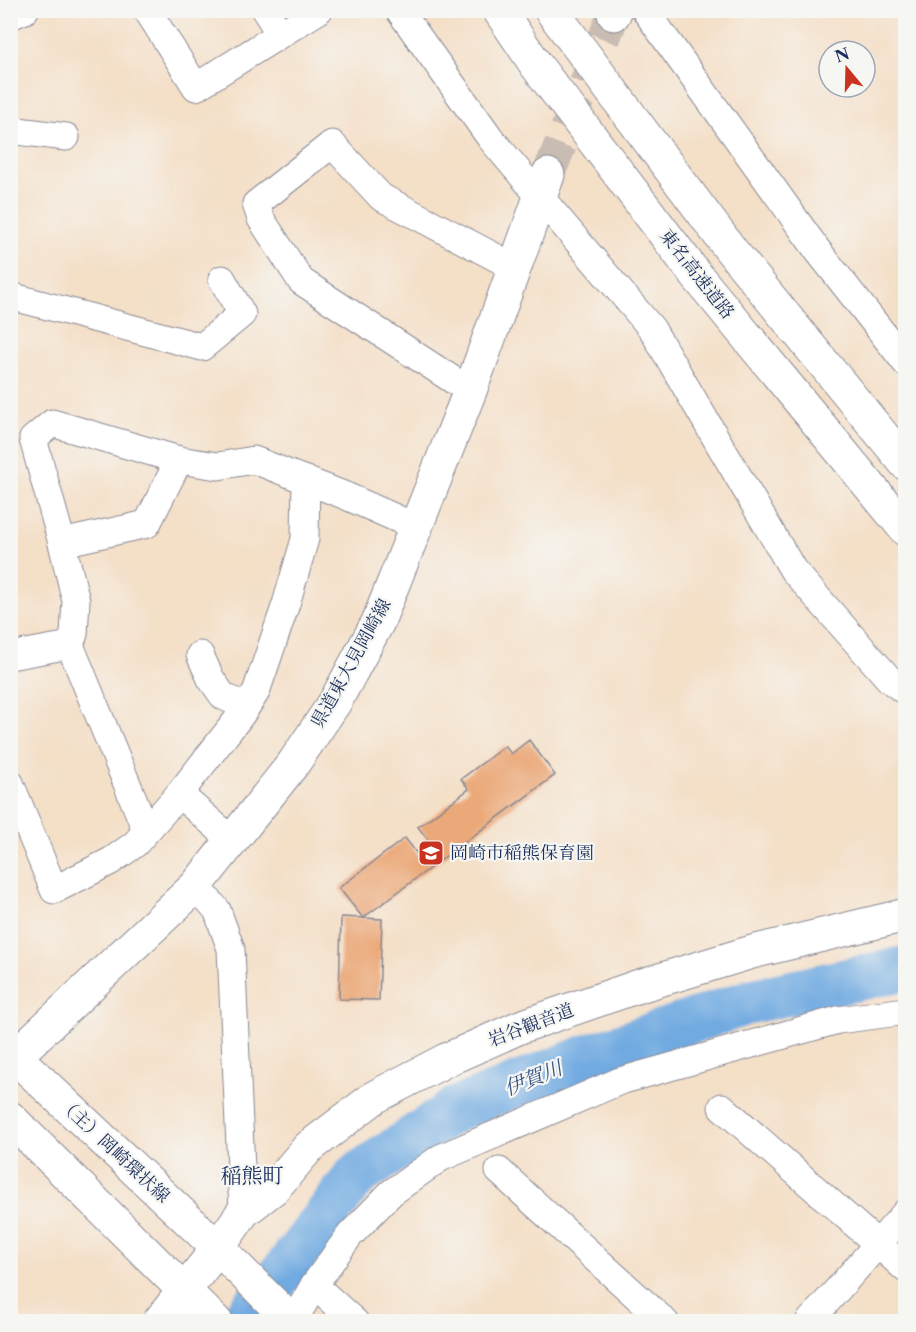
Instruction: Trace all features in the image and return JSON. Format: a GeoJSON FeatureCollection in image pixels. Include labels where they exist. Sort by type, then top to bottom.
{"type":"FeatureCollection","features":[{"type":"Feature","properties":{"kind":"main road","name":"東名高速道路"},"geometry":{"type":"LineString","coordinates":[[499,10],[536,65],[696,275],[906,530]]}},
{"type":"Feature","properties":{"kind":"main road"},"geometry":{"type":"LineString","coordinates":[[551,10],[731,250],[906,464]]}},
{"type":"Feature","properties":{"kind":"main road","name":"県道東大見岡崎線"},"geometry":{"type":"LineString","coordinates":[[12,1057],[196,886],[293,764],[335,702],[378,622],[470,391],[544,185]]}},
{"type":"Feature","properties":{"kind":"main road","name":"岩谷観音道"},"geometry":{"type":"LineString","coordinates":[[218,1248],[243,1212],[274,1188],[308,1148],[375,1097],[446,1060],[520,1027],[636,987],[752,952],[906,915]]}},
{"type":"Feature","properties":{"kind":"main road","name":"（主）岡崎環状線"},"geometry":{"type":"LineString","coordinates":[[12,1057],[218,1248],[293,1322]]}},
{"type":"Feature","properties":{"kind":"main road"},"geometry":{"type":"LineString","coordinates":[[10,1118],[216,1322]]}},
{"type":"Feature","properties":{"kind":"main road"},"geometry":{"type":"LineString","coordinates":[[159,1322],[218,1248]]}},
{"type":"Feature","properties":{"kind":"street"},"geometry":{"type":"LineString","coordinates":[[147,10],[196,87],[319,10]]}},
{"type":"Feature","properties":{"kind":"street"},"geometry":{"type":"LineString","coordinates":[[265,10],[280,34]]}},
{"type":"Feature","properties":{"kind":"street"},"geometry":{"type":"LineString","coordinates":[[399,10],[491,139],[544,185],[652,329],[793,570],[891,680],[906,692]]}},
{"type":"Feature","properties":{"kind":"street"},"geometry":{"type":"LineString","coordinates":[[625,12],[906,363]]}},
{"type":"Feature","properties":{"kind":"street"},"geometry":{"type":"LineString","coordinates":[[10,130],[66,137]]}},
{"type":"Feature","properties":{"kind":"street"},"geometry":{"type":"LineString","coordinates":[[470,391],[301,281],[261,219],[256,204],[332,144],[381,197],[514,267]]}},
{"type":"Feature","properties":{"kind":"street"},"geometry":{"type":"LineString","coordinates":[[10,296],[202,347],[242,314],[222,279]]}},
{"type":"Feature","properties":{"kind":"street"},"geometry":{"type":"LineString","coordinates":[[146,830],[69,645],[74,633],[76,601],[33,439],[52,423],[179,460],[219,466],[254,460],[416,527]]}},
{"type":"Feature","properties":{"kind":"street"},"geometry":{"type":"LineString","coordinates":[[62,543],[147,524],[179,460]]}},
{"type":"Feature","properties":{"kind":"street"},"geometry":{"type":"LineString","coordinates":[[10,783],[54,890],[111,861],[135,844],[179,794],[255,692],[305,539],[306,480]]}},
{"type":"Feature","properties":{"kind":"street"},"geometry":{"type":"LineString","coordinates":[[10,656],[69,645]]}},
{"type":"Feature","properties":{"kind":"street"},"geometry":{"type":"LineString","coordinates":[[200,655],[211,679],[223,696],[246,707]]}},
{"type":"Feature","properties":{"kind":"street"},"geometry":{"type":"LineString","coordinates":[[179,794],[233,841]]}},
{"type":"Feature","properties":{"kind":"street"},"geometry":{"type":"LineString","coordinates":[[196,886],[217,910],[231,949],[243,1212]]}},
{"type":"Feature","properties":{"kind":"street"},"geometry":{"type":"LineString","coordinates":[[293,1322],[314,1285],[350,1235],[391,1193],[440,1158],[620,1081],[838,1020],[906,1011]]}},
{"type":"Feature","properties":{"kind":"street"},"geometry":{"type":"LineString","coordinates":[[722,1107],[906,1269]]}},
{"type":"Feature","properties":{"kind":"street"},"geometry":{"type":"LineString","coordinates":[[499,1171],[665,1322]]}},
{"type":"Feature","properties":{"kind":"street"},"geometry":{"type":"LineString","coordinates":[[808,1322],[906,1212]]}},
{"type":"Feature","properties":{"kind":"street"},"geometry":{"type":"LineString","coordinates":[[314,1285],[355,1322]]}},
{"type":"Feature","properties":{"kind":"building"},"geometry":{"type":"Polygon","coordinates":[[[529,740],[555,775],[363,918],[339,888],[405,838],[422,860],[436,850],[418,827],[469,789],[461,779],[505,746],[511,754],[529,740]]]}},
{"type":"Feature","properties":{"kind":"building"},"geometry":{"type":"Polygon","coordinates":[[[341,917],[382,919],[379,1000],[339,999],[341,917]]]}},
{"type":"Feature","properties":{"kind":"waterway","name":"伊賀川"},"geometry":{"type":"LineString","coordinates":[[241,1322],[287,1267],[356,1176],[456,1109],[587,1057],[752,1001],[906,968]]}},
{"type":"Feature","properties":{"kind":"tunnel"},"geometry":{"type":"LineString","coordinates":[[548,175],[614,14]]}},
{"type":"Feature","properties":{"kind":"place","name":"岡崎市稲熊保育園"},"geometry":{"type":"Point","coordinates":[431,853]}},
{"type":"Feature","properties":{"kind":"district","name":"稲熊町"},"geometry":{"type":"Point","coordinates":[252,1176]}}]}
